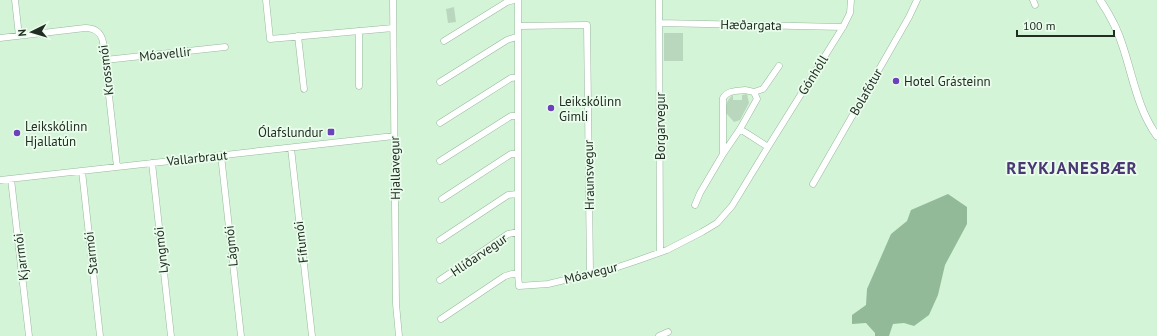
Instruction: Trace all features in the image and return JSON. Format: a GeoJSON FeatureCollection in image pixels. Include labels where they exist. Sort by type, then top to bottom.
{"type":"FeatureCollection","features":[{"type":"Feature","properties":{"kind":"street"},"geometry":{"type":"LineString","coordinates":[[15,0],[19,36]]}},
{"type":"Feature","properties":{"kind":"street"},"geometry":{"type":"LineString","coordinates":[[266,0],[270,39],[393,28]]}},
{"type":"Feature","properties":{"kind":"street","name":"Hjallavegur"},"geometry":{"type":"LineString","coordinates":[[393,0],[396,304],[399,336]]}},
{"type":"Feature","properties":{"kind":"street"},"geometry":{"type":"LineString","coordinates":[[444,41],[507,2],[514,0]]}},
{"type":"Feature","properties":{"kind":"street","name":"Hlíðarvegur"},"geometry":{"type":"LineString","coordinates":[[518,0],[519,286]]}},
{"type":"Feature","properties":{"kind":"street","name":"Borgarvegur"},"geometry":{"type":"LineString","coordinates":[[659,0],[660,252]]}},
{"type":"Feature","properties":{"kind":"street","name":"Gónhóll"},"geometry":{"type":"LineString","coordinates":[[660,252],[667,250],[717,223],[732,206],[843,27],[850,14],[851,0]]}},
{"type":"Feature","properties":{"kind":"street","name":"Bolafótur"},"geometry":{"type":"LineString","coordinates":[[813,184],[893,46],[917,0]]}},
{"type":"Feature","properties":{"kind":"street"},"geometry":{"type":"LineString","coordinates":[[1100,0],[1117,29],[1139,102],[1147,121],[1156,133]]}},
{"type":"Feature","properties":{"kind":"street","name":"Hæðargata"},"geometry":{"type":"LineString","coordinates":[[659,22],[843,27]]}},
{"type":"Feature","properties":{"kind":"street","name":"Hraunsvegur"},"geometry":{"type":"LineString","coordinates":[[518,26],[587,25],[590,273]]}},
{"type":"Feature","properties":{"kind":"street","name":"Krossmói"},"geometry":{"type":"LineString","coordinates":[[0,38],[85,28],[91,28],[99,33],[102,39],[105,60],[117,167]]}},
{"type":"Feature","properties":{"kind":"street"},"geometry":{"type":"LineString","coordinates":[[359,31],[359,86]]}},
{"type":"Feature","properties":{"kind":"street"},"geometry":{"type":"LineString","coordinates":[[298,36],[304,89]]}},
{"type":"Feature","properties":{"kind":"street"},"geometry":{"type":"LineString","coordinates":[[440,82],[507,40],[518,37]]}},
{"type":"Feature","properties":{"kind":"street","name":"Móavellir"},"geometry":{"type":"LineString","coordinates":[[105,60],[225,48]]}},
{"type":"Feature","properties":{"kind":"street"},"geometry":{"type":"LineString","coordinates":[[723,154],[723,98],[727,93],[732,92],[745,90],[754,92],[763,90],[778,66]]}},
{"type":"Feature","properties":{"kind":"street"},"geometry":{"type":"LineString","coordinates":[[440,123],[511,78],[518,77]]}},
{"type":"Feature","properties":{"kind":"street"},"geometry":{"type":"LineString","coordinates":[[695,205],[700,193],[757,99],[754,92]]}},
{"type":"Feature","properties":{"kind":"street"},"geometry":{"type":"LineString","coordinates":[[440,161],[511,116],[518,116]]}},
{"type":"Feature","properties":{"kind":"street"},"geometry":{"type":"LineString","coordinates":[[740,129],[768,147]]}},
{"type":"Feature","properties":{"kind":"street","name":"Vallarbraut"},"geometry":{"type":"LineString","coordinates":[[0,180],[394,136]]}},
{"type":"Feature","properties":{"kind":"street","name":"Fífumói"},"geometry":{"type":"LineString","coordinates":[[291,148],[312,336]]}},
{"type":"Feature","properties":{"kind":"street"},"geometry":{"type":"LineString","coordinates":[[442,199],[511,154],[518,154]]}},
{"type":"Feature","properties":{"kind":"street","name":"Lágmói"},"geometry":{"type":"LineString","coordinates":[[221,156],[241,336]]}},
{"type":"Feature","properties":{"kind":"street","name":"Lyngmói"},"geometry":{"type":"LineString","coordinates":[[152,163],[170,336]]}},
{"type":"Feature","properties":{"kind":"street","name":"Starmói"},"geometry":{"type":"LineString","coordinates":[[82,171],[100,336]]}},
{"type":"Feature","properties":{"kind":"street","name":"Kjarrmói"},"geometry":{"type":"LineString","coordinates":[[11,179],[29,336]]}},
{"type":"Feature","properties":{"kind":"street"},"geometry":{"type":"LineString","coordinates":[[440,240],[508,195],[518,194]]}},
{"type":"Feature","properties":{"kind":"street","name":"Hlíðarvegur"},"geometry":{"type":"LineString","coordinates":[[440,280],[508,234],[518,232]]}},
{"type":"Feature","properties":{"kind":"street","name":"Móavegur"},"geometry":{"type":"LineString","coordinates":[[519,286],[548,284],[629,264],[660,252]]}},
{"type":"Feature","properties":{"kind":"street"},"geometry":{"type":"LineString","coordinates":[[441,319],[505,276],[518,274]]}},
{"type":"Feature","properties":{"kind":"street"},"geometry":{"type":"LineString","coordinates":[[659,336],[668,332]]}},
{"type":"Feature","properties":{"kind":"green space"},"geometry":{"type":"Polygon","coordinates":[[[454,7],[456,22],[448,23],[446,9],[454,7]]]}},
{"type":"Feature","properties":{"kind":"green space"},"geometry":{"type":"Polygon","coordinates":[[[664,33],[683,33],[683,61],[664,61],[664,33]]]}},
{"type":"Feature","properties":{"kind":"green space"},"geometry":{"type":"Polygon","coordinates":[[[747,94],[749,103],[740,120],[734,122],[726,113],[728,101],[733,95],[733,100],[742,100],[742,95],[747,94]]]}},
{"type":"Feature","properties":{"kind":"green space"},"geometry":{"type":"Polygon","coordinates":[[[948,194],[967,207],[967,224],[945,265],[938,295],[929,315],[914,326],[904,323],[893,324],[889,336],[875,336],[875,333],[866,323],[852,324],[852,315],[866,305],[867,289],[891,234],[907,221],[911,210],[948,194]]]}},
{"type":"Feature","properties":{"kind":"place","name":"Hotel Grásteinn"},"geometry":{"type":"Point","coordinates":[896,81]}},
{"type":"Feature","properties":{"kind":"place","name":"Leikskólinn Gimli"},"geometry":{"type":"Point","coordinates":[551,108]}},
{"type":"Feature","properties":{"kind":"place","name":"Ólafslundur"},"geometry":{"type":"Point","coordinates":[331,132]}},
{"type":"Feature","properties":{"kind":"place","name":"Leikskólinn Hjallatún"},"geometry":{"type":"Point","coordinates":[17,133]}},
{"type":"Feature","properties":{"kind":"district","name":"REYKJANESBÆR"},"geometry":{"type":"Point","coordinates":[1072,168]}}]}
